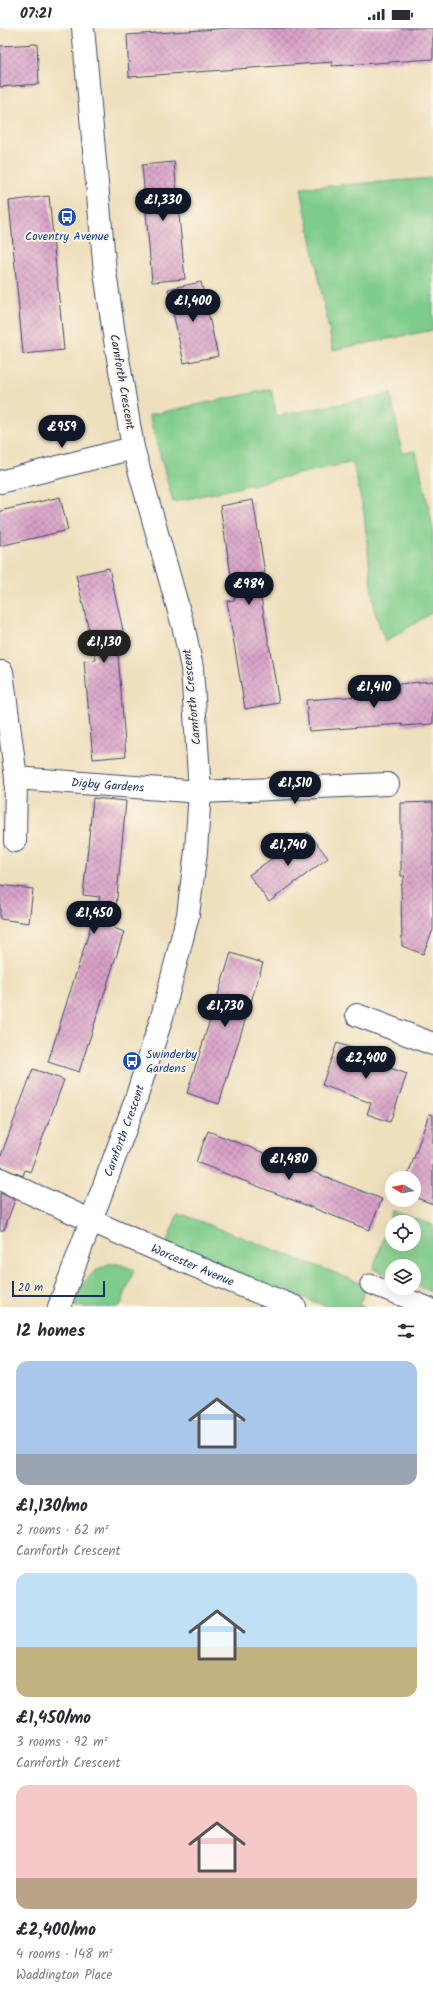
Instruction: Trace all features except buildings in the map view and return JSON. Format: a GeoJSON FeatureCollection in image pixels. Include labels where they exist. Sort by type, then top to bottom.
{"type":"FeatureCollection","features":[{"type":"Feature","properties":{"kind":"street","name":"Carnforth Crescent"},"geometry":{"type":"LineString","coordinates":[[59,1307],[134,1105],[162,1017],[188,914],[196,851],[200,792],[192,668],[184,629],[133,448],[105,272],[83,28]]}},
{"type":"Feature","properties":{"kind":"street"},"geometry":{"type":"LineString","coordinates":[[0,482],[133,448]]}},
{"type":"Feature","properties":{"kind":"street"},"geometry":{"type":"LineString","coordinates":[[2,672],[16,778],[15,841]]}},
{"type":"Feature","properties":{"kind":"street","name":"Digby Gardens"},"geometry":{"type":"LineString","coordinates":[[16,778],[200,792],[388,784]]}},
{"type":"Feature","properties":{"kind":"street"},"geometry":{"type":"LineString","coordinates":[[357,1015],[433,1044]]}},
{"type":"Feature","properties":{"kind":"street"},"geometry":{"type":"LineString","coordinates":[[0,1179],[90,1221]]}},
{"type":"Feature","properties":{"kind":"street","name":"Worcester Avenue"},"geometry":{"type":"LineString","coordinates":[[90,1221],[233,1283],[295,1307]]}},
{"type":"Feature","properties":{"kind":"lane"},"geometry":{"type":"LineString","coordinates":[[370,1284],[429,1307]]}},
{"type":"Feature","properties":{"kind":"green space"},"geometry":{"type":"Polygon","coordinates":[[[433,178],[433,330],[333,350],[301,188],[433,178]]]}},
{"type":"Feature","properties":{"kind":"green space"},"geometry":{"type":"Polygon","coordinates":[[[271,389],[277,416],[391,394],[402,453],[416,451],[433,527],[433,612],[385,642],[374,609],[364,514],[353,462],[173,502],[149,415],[271,389]]]}},
{"type":"Feature","properties":{"kind":"green space"},"geometry":{"type":"Polygon","coordinates":[[[393,1211],[404,1215],[392,1215],[393,1211]]]}},
{"type":"Feature","properties":{"kind":"green space"},"geometry":{"type":"Polygon","coordinates":[[[178,1213],[367,1285],[359,1305],[364,1307],[328,1307],[166,1245],[178,1213]]]}},
{"type":"Feature","properties":{"kind":"green space"},"geometry":{"type":"Polygon","coordinates":[[[421,1221],[433,1225],[433,1292],[421,1288],[421,1259],[385,1259],[385,1273],[373,1269],[385,1234],[385,1251],[421,1251],[421,1221]]]}},
{"type":"Feature","properties":{"kind":"green space"},"geometry":{"type":"Polygon","coordinates":[[[109,1264],[119,1264],[134,1270],[120,1307],[74,1307],[83,1286],[90,1276],[95,1271],[109,1264]]]}},
{"type":"Feature","properties":{"kind":"place","name":"Coventry Avenue"},"geometry":{"type":"Point","coordinates":[67,217]}},
{"type":"Feature","properties":{"kind":"place","name":"Swinderby Gardens"},"geometry":{"type":"Point","coordinates":[132,1061]}}]}
